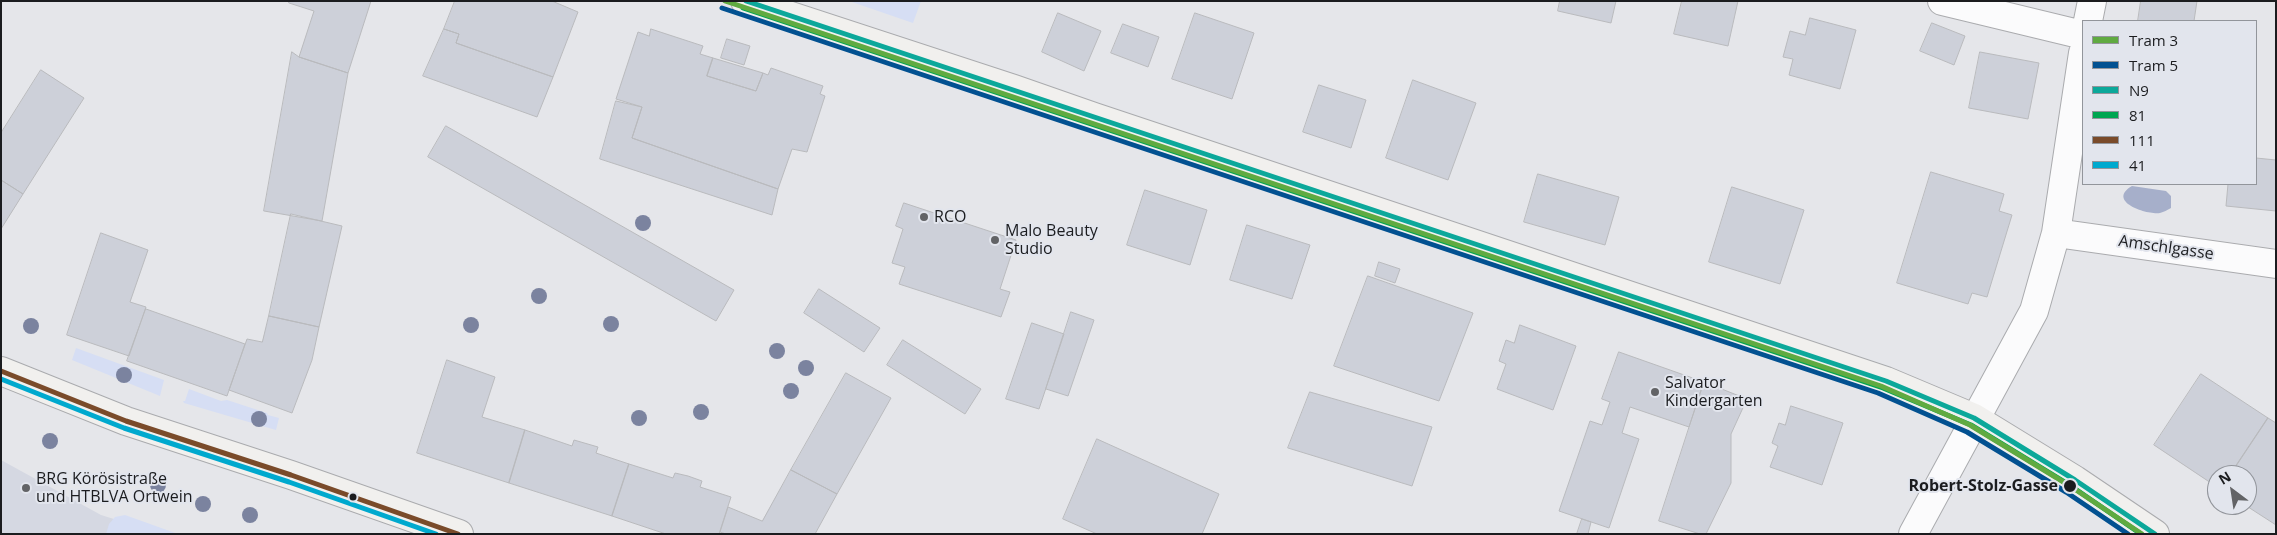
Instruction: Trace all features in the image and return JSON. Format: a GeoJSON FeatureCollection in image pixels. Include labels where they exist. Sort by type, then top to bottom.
{"type":"FeatureCollection","features":[{"type":"Feature","properties":{"kind":"main road"},"geometry":{"type":"LineString","coordinates":[[745,1],[1014,89],[1886,381],[1974,418],[2075,480],[2155,534]]}},
{"type":"Feature","properties":{"kind":"main road"},"geometry":{"type":"LineString","coordinates":[[1,371],[126,421],[291,475],[459,534]]}},
{"type":"Feature","properties":{"kind":"street"},"geometry":{"type":"LineString","coordinates":[[1942,1],[2082,35]]}},
{"type":"Feature","properties":{"kind":"street"},"geometry":{"type":"LineString","coordinates":[[2088,20],[2092,1]]}},
{"type":"Feature","properties":{"kind":"street"},"geometry":{"type":"LineString","coordinates":[[1913,534],[1974,418],[2034,311],[2056,233],[2082,60]]}},
{"type":"Feature","properties":{"kind":"street","name":"Amschlgasse"},"geometry":{"type":"LineString","coordinates":[[2056,233],[2276,264]]}},
{"type":"Feature","properties":{"kind":"shaded area"},"geometry":{"type":"Polygon","coordinates":[[[849,1],[921,1],[913,23],[849,1]]]}},
{"type":"Feature","properties":{"kind":"shaded area"},"geometry":{"type":"Polygon","coordinates":[[[2132,186],[2166,191],[2171,196],[2171,208],[2161,213],[2154,213],[2131,206],[2123,197],[2125,192],[2132,186]]]}},
{"type":"Feature","properties":{"kind":"shaded area"},"geometry":{"type":"Polygon","coordinates":[[[76,348],[164,380],[160,396],[72,360],[76,348]]]}},
{"type":"Feature","properties":{"kind":"shaded area"},"geometry":{"type":"Polygon","coordinates":[[[189,389],[221,401],[227,400],[279,418],[276,430],[184,403],[183,401],[185,401],[189,389]]]}},
{"type":"Feature","properties":{"kind":"shaded area","name":"BRG Körösistraße und HTBLVA Ortwein"},"geometry":{"type":"Polygon","coordinates":[[[1,460],[101,515],[162,534],[1,534],[1,460]]]}},
{"type":"Feature","properties":{"kind":"shaded area"},"geometry":{"type":"Polygon","coordinates":[[[125,515],[178,534],[106,534],[109,524],[115,517],[125,515]]]}},
{"type":"Feature","properties":{"kind":"building"},"geometry":{"type":"Polygon","coordinates":[[[289,1],[371,1],[348,73],[299,57],[314,11],[289,3],[289,1]]]}},
{"type":"Feature","properties":{"kind":"building"},"geometry":{"type":"Polygon","coordinates":[[[455,1],[552,1],[578,12],[553,77],[456,43],[459,34],[444,29],[455,1]]]}},
{"type":"Feature","properties":{"kind":"building"},"geometry":{"type":"Polygon","coordinates":[[[1560,1],[1616,1],[1611,23],[1558,11],[1560,1]]]}},
{"type":"Feature","properties":{"kind":"building"},"geometry":{"type":"Polygon","coordinates":[[[1682,1],[1738,1],[1728,46],[1674,34],[1682,1]]]}},
{"type":"Feature","properties":{"kind":"building"},"geometry":{"type":"Polygon","coordinates":[[[2141,1],[2197,1],[2194,20],[2138,20],[2141,1]]]}},
{"type":"Feature","properties":{"kind":"building"},"geometry":{"type":"Polygon","coordinates":[[[1058,13],[1101,31],[1084,71],[1042,52],[1058,13]]]}},
{"type":"Feature","properties":{"kind":"building"},"geometry":{"type":"Polygon","coordinates":[[[1195,13],[1254,33],[1232,99],[1172,79],[1195,13]]]}},
{"type":"Feature","properties":{"kind":"building"},"geometry":{"type":"Polygon","coordinates":[[[1810,18],[1856,30],[1840,89],[1789,75],[1793,59],[1783,57],[1790,31],[1805,35],[1810,18]]]}},
{"type":"Feature","properties":{"kind":"building"},"geometry":{"type":"Polygon","coordinates":[[[1932,23],[1965,36],[1954,65],[1920,51],[1932,23]]]}},
{"type":"Feature","properties":{"kind":"building"},"geometry":{"type":"Polygon","coordinates":[[[1123,24],[1159,37],[1148,67],[1111,53],[1123,24]]]}},
{"type":"Feature","properties":{"kind":"building"},"geometry":{"type":"Polygon","coordinates":[[[444,29],[459,34],[456,43],[553,77],[537,117],[423,76],[444,29]]]}},
{"type":"Feature","properties":{"kind":"building"},"geometry":{"type":"Polygon","coordinates":[[[651,29],[703,46],[700,54],[713,58],[707,76],[756,91],[763,73],[768,75],[771,68],[823,86],[820,94],[825,96],[807,152],[792,149],[778,189],[632,138],[642,107],[616,99],[638,32],[649,36],[651,29]]]}},
{"type":"Feature","properties":{"kind":"building"},"geometry":{"type":"Polygon","coordinates":[[[727,39],[750,46],[744,65],[721,58],[727,39]]]}},
{"type":"Feature","properties":{"kind":"building"},"geometry":{"type":"Polygon","coordinates":[[[292,52],[299,57],[348,73],[322,221],[264,211],[292,52]]]}},
{"type":"Feature","properties":{"kind":"building"},"geometry":{"type":"Polygon","coordinates":[[[1980,52],[2039,63],[2028,119],[1969,108],[1980,52]]]}},
{"type":"Feature","properties":{"kind":"building"},"geometry":{"type":"Polygon","coordinates":[[[713,58],[763,73],[756,91],[707,76],[713,58]]]}},
{"type":"Feature","properties":{"kind":"building"},"geometry":{"type":"Polygon","coordinates":[[[41,70],[84,98],[23,194],[1,180],[1,133],[41,70]]]}},
{"type":"Feature","properties":{"kind":"building"},"geometry":{"type":"Polygon","coordinates":[[[1413,80],[1476,103],[1448,180],[1386,158],[1413,80]]]}},
{"type":"Feature","properties":{"kind":"building"},"geometry":{"type":"Polygon","coordinates":[[[1319,85],[1366,100],[1351,148],[1303,132],[1319,85]]]}},
{"type":"Feature","properties":{"kind":"building"},"geometry":{"type":"Polygon","coordinates":[[[616,101],[642,107],[632,138],[778,189],[772,215],[600,159],[616,101]]]}},
{"type":"Feature","properties":{"kind":"building"},"geometry":{"type":"Polygon","coordinates":[[[446,126],[734,290],[716,321],[428,157],[446,126]]]}},
{"type":"Feature","properties":{"kind":"building"},"geometry":{"type":"Polygon","coordinates":[[[2257,158],[2276,160],[2276,211],[2226,206],[2228,185],[2257,185],[2257,158]]]}},
{"type":"Feature","properties":{"kind":"building"},"geometry":{"type":"Polygon","coordinates":[[[1931,172],[2004,194],[1999,211],[2012,215],[1987,297],[1972,293],[1968,304],[1897,283],[1931,172]]]}},
{"type":"Feature","properties":{"kind":"building"},"geometry":{"type":"Polygon","coordinates":[[[1538,174],[1619,197],[1605,245],[1524,222],[1538,174]]]}},
{"type":"Feature","properties":{"kind":"building"},"geometry":{"type":"Polygon","coordinates":[[[1,180],[23,194],[1,229],[1,180]]]}},
{"type":"Feature","properties":{"kind":"building"},"geometry":{"type":"Polygon","coordinates":[[[1732,187],[1804,210],[1780,284],[1709,262],[1732,187]]]}},
{"type":"Feature","properties":{"kind":"building"},"geometry":{"type":"Polygon","coordinates":[[[1145,190],[1207,210],[1190,265],[1127,245],[1145,190]]]}},
{"type":"Feature","properties":{"kind":"building"},"geometry":{"type":"Polygon","coordinates":[[[904,203],[1016,240],[1000,289],[1010,292],[1001,317],[899,284],[905,267],[892,263],[903,229],[896,226],[904,203]]]}},
{"type":"Feature","properties":{"kind":"building"},"geometry":{"type":"Polygon","coordinates":[[[291,214],[342,226],[319,327],[269,316],[291,214]]]}},
{"type":"Feature","properties":{"kind":"building"},"geometry":{"type":"Polygon","coordinates":[[[1247,225],[1310,245],[1292,299],[1230,280],[1247,225]]]}},
{"type":"Feature","properties":{"kind":"building"},"geometry":{"type":"Polygon","coordinates":[[[101,233],[148,250],[130,302],[146,307],[129,356],[67,335],[101,233]]]}},
{"type":"Feature","properties":{"kind":"building"},"geometry":{"type":"Polygon","coordinates":[[[1379,262],[1400,269],[1395,283],[1375,276],[1379,262]]]}},
{"type":"Feature","properties":{"kind":"building"},"geometry":{"type":"Polygon","coordinates":[[[1368,276],[1473,313],[1439,401],[1334,366],[1368,276]]]}},
{"type":"Feature","properties":{"kind":"building"},"geometry":{"type":"Polygon","coordinates":[[[819,289],[880,328],[864,352],[804,313],[819,289]]]}},
{"type":"Feature","properties":{"kind":"building"},"geometry":{"type":"Polygon","coordinates":[[[146,309],[245,344],[227,396],[127,361],[146,309]]]}},
{"type":"Feature","properties":{"kind":"building"},"geometry":{"type":"Polygon","coordinates":[[[1071,312],[1094,320],[1068,396],[1046,389],[1071,312]]]}},
{"type":"Feature","properties":{"kind":"building"},"geometry":{"type":"Polygon","coordinates":[[[269,316],[319,327],[312,360],[292,413],[229,390],[247,339],[262,342],[269,316]]]}},
{"type":"Feature","properties":{"kind":"building"},"geometry":{"type":"Polygon","coordinates":[[[1032,323],[1064,334],[1039,409],[1006,399],[1032,323]]]}},
{"type":"Feature","properties":{"kind":"building"},"geometry":{"type":"Polygon","coordinates":[[[1520,325],[1576,346],[1553,410],[1497,389],[1506,364],[1499,361],[1506,340],[1514,343],[1520,325]]]}},
{"type":"Feature","properties":{"kind":"building"},"geometry":{"type":"Polygon","coordinates":[[[903,340],[981,389],[965,414],[887,365],[903,340]]]}},
{"type":"Feature","properties":{"kind":"building"},"geometry":{"type":"Polygon","coordinates":[[[1619,352],[1704,382],[1689,427],[1630,407],[1622,433],[1639,439],[1609,528],[1559,511],[1590,421],[1602,425],[1610,402],[1602,399],[1619,352]]]}},
{"type":"Feature","properties":{"kind":"building"},"geometry":{"type":"Polygon","coordinates":[[[447,360],[495,377],[482,417],[525,430],[509,483],[417,453],[447,360]]]}},
{"type":"Feature","properties":{"kind":"building"},"geometry":{"type":"Polygon","coordinates":[[[846,373],[891,398],[837,494],[791,470],[846,373]]]}},
{"type":"Feature","properties":{"kind":"building"},"geometry":{"type":"Polygon","coordinates":[[[2201,374],[2268,418],[2237,465],[2207,465],[2207,480],[2154,445],[2201,374]]]}},
{"type":"Feature","properties":{"kind":"building"},"geometry":{"type":"Polygon","coordinates":[[[1704,382],[1747,399],[1731,434],[1731,483],[1706,534],[1700,534],[1659,521],[1704,382]]]}},
{"type":"Feature","properties":{"kind":"building"},"geometry":{"type":"Polygon","coordinates":[[[1310,392],[1432,427],[1412,486],[1288,448],[1310,392]]]}},
{"type":"Feature","properties":{"kind":"building"},"geometry":{"type":"Polygon","coordinates":[[[1791,406],[1843,423],[1822,485],[1770,467],[1778,446],[1772,443],[1779,423],[1785,425],[1791,406]]]}},
{"type":"Feature","properties":{"kind":"building"},"geometry":{"type":"Polygon","coordinates":[[[2268,418],[2276,423],[2276,525],[2257,513],[2257,465],[2237,465],[2268,418]]]}},
{"type":"Feature","properties":{"kind":"building"},"geometry":{"type":"Polygon","coordinates":[[[525,430],[572,446],[574,440],[598,447],[596,453],[629,464],[612,516],[509,483],[525,430]]]}},
{"type":"Feature","properties":{"kind":"building"},"geometry":{"type":"Polygon","coordinates":[[[1097,439],[1219,494],[1202,534],[1097,534],[1063,519],[1097,439]]]}},
{"type":"Feature","properties":{"kind":"building"},"geometry":{"type":"Polygon","coordinates":[[[629,464],[673,478],[675,473],[688,476],[702,481],[700,487],[731,497],[719,534],[666,534],[612,516],[629,464]]]}},
{"type":"Feature","properties":{"kind":"building"},"geometry":{"type":"Polygon","coordinates":[[[791,470],[837,494],[815,534],[726,534],[720,532],[728,507],[762,521],[791,470]]]}},
{"type":"Feature","properties":{"kind":"building"},"geometry":{"type":"Polygon","coordinates":[[[1582,519],[1591,522],[1588,534],[1577,534],[1582,519]]]}},
{"type":"Feature","properties":{"kind":"tram line","name":"3"},"geometry":{"type":"LineString","coordinates":[[725,1],[1881,386],[1970,425],[2070,486],[2142,534]]}},
{"type":"Feature","properties":{"kind":"tram line","name":"5"},"geometry":{"type":"LineString","coordinates":[[722,8],[1878,393],[1967,432],[2066,492],[2128,534]]}},
{"type":"Feature","properties":{"kind":"transit line","name":"N9"},"geometry":{"type":"LineString","coordinates":[[746,1],[1886,381],[1974,418],[2075,480],[2155,534]]}},
{"type":"Feature","properties":{"kind":"transit line","name":"81"},"geometry":{"type":"LineString","coordinates":[[743,8],[1883,388],[1971,425],[2071,486],[2141,534]]}},
{"type":"Feature","properties":{"kind":"transit line","name":"111"},"geometry":{"type":"LineString","coordinates":[[1,371],[126,421],[291,475],[458,534]]}},
{"type":"Feature","properties":{"kind":"transit line","name":"41"},"geometry":{"type":"LineString","coordinates":[[1,379],[124,428],[289,482],[436,534]]}},
{"type":"Feature","properties":{"kind":"place","name":"RCO"},"geometry":{"type":"Point","coordinates":[924,217]}},
{"type":"Feature","properties":{"kind":"place","name":"Malo Beauty Studio"},"geometry":{"type":"Point","coordinates":[995,240]}},
{"type":"Feature","properties":{"kind":"place","name":"Salvator Kindergarten"},"geometry":{"type":"Point","coordinates":[1655,392]}},
{"type":"Feature","properties":{"kind":"place","name":"Robert-Stolz-Gasse"},"geometry":{"type":"Point","coordinates":[2070,486]}},
{"type":"Feature","properties":{"kind":"place","name":"BRG Körösistraße und HTBLVA Ortwein"},"geometry":{"type":"Point","coordinates":[26,488]}}]}
